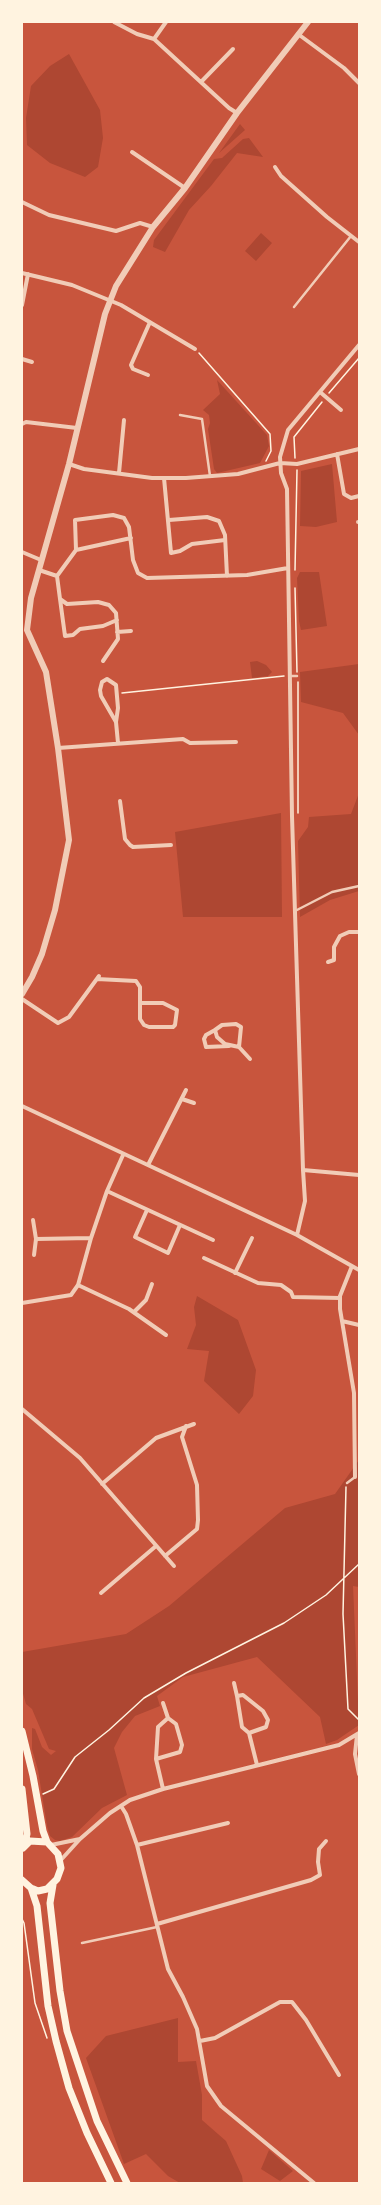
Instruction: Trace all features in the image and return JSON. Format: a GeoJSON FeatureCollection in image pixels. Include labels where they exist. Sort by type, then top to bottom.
{"type":"FeatureCollection","features":[{"type":"Feature","properties":{"kind":"main road"},"geometry":{"type":"LineString","coordinates":[[22,1731],[33,1776],[42,1831],[60,1861],[59,1874],[53,1885],[50,1903],[60,1991],[67,2031],[96,2121],[127,2183]]}},
{"type":"Feature","properties":{"kind":"main road"},"geometry":{"type":"LineString","coordinates":[[22,1790],[27,1834],[23,1849]]}},
{"type":"Feature","properties":{"kind":"main road"},"geometry":{"type":"LineString","coordinates":[[23,1849],[30,1841],[49,1844]]}},
{"type":"Feature","properties":{"kind":"main road"},"geometry":{"type":"LineString","coordinates":[[23,1882],[38,1891],[48,1889],[53,1885]]}},
{"type":"Feature","properties":{"kind":"main road"},"geometry":{"type":"LineString","coordinates":[[31,1888],[37,1906],[48,2006],[56,2041],[69,2088],[82,2121],[111,2183]]}},
{"type":"Feature","properties":{"kind":"street"},"geometry":{"type":"LineString","coordinates":[[114,22],[138,34],[154,39],[237,113]]}},
{"type":"Feature","properties":{"kind":"street"},"geometry":{"type":"LineString","coordinates":[[154,39],[166,22]]}},
{"type":"Feature","properties":{"kind":"street"},"geometry":{"type":"LineString","coordinates":[[22,994],[32,977],[42,954],[55,910],[67,857],[69,840],[58,748],[46,672],[27,630],[31,598],[69,464],[92,365],[116,286],[153,227],[185,188],[237,113],[308,22]]}},
{"type":"Feature","properties":{"kind":"street"},"geometry":{"type":"LineString","coordinates":[[298,34],[344,68],[359,83]]}},
{"type":"Feature","properties":{"kind":"street"},"geometry":{"type":"LineString","coordinates":[[201,82],[233,49]]}},
{"type":"Feature","properties":{"kind":"street"},"geometry":{"type":"LineString","coordinates":[[132,152],[185,188]]}},
{"type":"Feature","properties":{"kind":"street"},"geometry":{"type":"LineString","coordinates":[[275,167],[282,176],[327,217],[359,242]]}},
{"type":"Feature","properties":{"kind":"street"},"geometry":{"type":"LineString","coordinates":[[22,202],[49,216],[116,231],[140,223],[153,227]]}},
{"type":"Feature","properties":{"kind":"street"},"geometry":{"type":"LineString","coordinates":[[22,273],[72,285],[111,301],[195,349]]}},
{"type":"Feature","properties":{"kind":"street"},"geometry":{"type":"LineString","coordinates":[[22,305],[28,274]]}},
{"type":"Feature","properties":{"kind":"street"},"geometry":{"type":"LineString","coordinates":[[148,375],[133,369],[131,365],[150,322]]}},
{"type":"Feature","properties":{"kind":"street"},"geometry":{"type":"LineString","coordinates":[[296,1235],[305,1201],[292,816],[292,737],[287,489],[280,464],[281,450],[288,430],[359,345]]}},
{"type":"Feature","properties":{"kind":"street"},"geometry":{"type":"LineString","coordinates":[[22,359],[32,362]]}},
{"type":"Feature","properties":{"kind":"street"},"geometry":{"type":"LineString","coordinates":[[320,392],[341,410]]}},
{"type":"Feature","properties":{"kind":"street"},"geometry":{"type":"LineString","coordinates":[[120,473],[124,420]]}},
{"type":"Feature","properties":{"kind":"street"},"geometry":{"type":"LineString","coordinates":[[22,424],[26,422],[77,428]]}},
{"type":"Feature","properties":{"kind":"street"},"geometry":{"type":"LineString","coordinates":[[69,464],[120,473],[164,478],[210,477],[238,474],[280,464],[297,464],[359,448]]}},
{"type":"Feature","properties":{"kind":"street"},"geometry":{"type":"LineString","coordinates":[[337,454],[344,494],[351,498],[359,496]]}},
{"type":"Feature","properties":{"kind":"street"},"geometry":{"type":"LineString","coordinates":[[164,478],[171,553],[180,551],[192,544],[225,540]]}},
{"type":"Feature","properties":{"kind":"street"},"geometry":{"type":"LineString","coordinates":[[117,620],[103,626],[80,630],[73,635],[65,636],[57,576],[76,550],[75,520],[113,515],[124,518],[129,527],[134,560],[138,573],[147,578],[247,575],[288,568]]}},
{"type":"Feature","properties":{"kind":"street"},"geometry":{"type":"LineString","coordinates":[[168,520],[207,517],[219,521],[225,540],[227,576]]}},
{"type":"Feature","properties":{"kind":"street"},"geometry":{"type":"LineString","coordinates":[[76,550],[130,538]]}},
{"type":"Feature","properties":{"kind":"street"},"geometry":{"type":"LineString","coordinates":[[22,552],[41,560]]}},
{"type":"Feature","properties":{"kind":"street"},"geometry":{"type":"LineString","coordinates":[[39,570],[57,576]]}},
{"type":"Feature","properties":{"kind":"street"},"geometry":{"type":"LineString","coordinates":[[60,599],[67,604],[98,602],[109,604],[116,613],[118,639],[103,661]]}},
{"type":"Feature","properties":{"kind":"street"},"geometry":{"type":"LineString","coordinates":[[117,632],[131,631]]}},
{"type":"Feature","properties":{"kind":"street"},"geometry":{"type":"LineString","coordinates":[[116,722],[101,696],[102,682],[107,679],[116,685],[118,708],[116,722],[118,742]]}},
{"type":"Feature","properties":{"kind":"street"},"geometry":{"type":"LineString","coordinates":[[58,748],[118,742],[183,739],[190,743],[236,742]]}},
{"type":"Feature","properties":{"kind":"street"},"geometry":{"type":"LineString","coordinates":[[120,801],[125,839],[130,845],[133,847],[171,846]]}},
{"type":"Feature","properties":{"kind":"street"},"geometry":{"type":"LineString","coordinates":[[328,962],[334,960],[334,947],[340,936],[349,932],[359,932]]}},
{"type":"Feature","properties":{"kind":"street"},"geometry":{"type":"LineString","coordinates":[[22,999],[58,1023],[69,1017],[98,978],[136,981],[140,986],[140,1020],[144,1025],[149,1027],[173,1027],[176,1025],[177,1010],[163,1003],[141,1003]]}},
{"type":"Feature","properties":{"kind":"street"},"geometry":{"type":"LineString","coordinates":[[239,1047],[241,1027],[236,1024],[222,1025],[206,1035],[204,1039],[206,1047],[239,1047],[250,1059]]}},
{"type":"Feature","properties":{"kind":"street"},"geometry":{"type":"LineString","coordinates":[[215,1030],[217,1037],[225,1044],[230,1046]]}},
{"type":"Feature","properties":{"kind":"street"},"geometry":{"type":"LineString","coordinates":[[148,1165],[186,1090]]}},
{"type":"Feature","properties":{"kind":"street"},"geometry":{"type":"LineString","coordinates":[[182,1099],[194,1103]]}},
{"type":"Feature","properties":{"kind":"street"},"geometry":{"type":"LineString","coordinates":[[22,1106],[123,1155],[148,1165],[296,1235],[359,1270]]}},
{"type":"Feature","properties":{"kind":"street"},"geometry":{"type":"LineString","coordinates":[[22,1303],[71,1295],[78,1285],[91,1238],[107,1190],[123,1155]]}},
{"type":"Feature","properties":{"kind":"street"},"geometry":{"type":"LineString","coordinates":[[303,1170],[359,1175]]}},
{"type":"Feature","properties":{"kind":"street"},"geometry":{"type":"LineString","coordinates":[[107,1190],[213,1240]]}},
{"type":"Feature","properties":{"kind":"street"},"geometry":{"type":"LineString","coordinates":[[148,1210],[135,1237],[168,1253],[180,1225]]}},
{"type":"Feature","properties":{"kind":"street"},"geometry":{"type":"LineString","coordinates":[[33,1220],[36,1239],[34,1255]]}},
{"type":"Feature","properties":{"kind":"street"},"geometry":{"type":"LineString","coordinates":[[36,1239],[91,1238]]}},
{"type":"Feature","properties":{"kind":"street"},"geometry":{"type":"LineString","coordinates":[[235,1273],[252,1238]]}},
{"type":"Feature","properties":{"kind":"street"},"geometry":{"type":"LineString","coordinates":[[204,1258],[258,1283],[281,1285],[291,1292],[293,1297],[340,1298]]}},
{"type":"Feature","properties":{"kind":"street"},"geometry":{"type":"LineString","coordinates":[[352,1266],[340,1298],[342,1321],[354,1393],[355,1477]]}},
{"type":"Feature","properties":{"kind":"street"},"geometry":{"type":"LineString","coordinates":[[134,1312],[146,1300],[152,1284]]}},
{"type":"Feature","properties":{"kind":"street"},"geometry":{"type":"LineString","coordinates":[[78,1285],[134,1312],[166,1335]]}},
{"type":"Feature","properties":{"kind":"street"},"geometry":{"type":"LineString","coordinates":[[342,1321],[359,1325]]}},
{"type":"Feature","properties":{"kind":"street"},"geometry":{"type":"LineString","coordinates":[[22,1409],[80,1458],[174,1566]]}},
{"type":"Feature","properties":{"kind":"street"},"geometry":{"type":"LineString","coordinates":[[102,1484],[156,1438],[163,1434],[194,1424]]}},
{"type":"Feature","properties":{"kind":"street"},"geometry":{"type":"LineString","coordinates":[[165,1556],[197,1528],[197,1485],[182,1437],[186,1426]]}},
{"type":"Feature","properties":{"kind":"street"},"geometry":{"type":"LineString","coordinates":[[101,1593],[156,1546]]}},
{"type":"Feature","properties":{"kind":"street"},"geometry":{"type":"LineString","coordinates":[[234,1683],[242,1727],[249,1733],[258,1765]]}},
{"type":"Feature","properties":{"kind":"street"},"geometry":{"type":"LineString","coordinates":[[237,1696],[243,1694],[252,1700],[263,1711],[268,1720],[266,1727],[249,1733]]}},
{"type":"Feature","properties":{"kind":"street"},"geometry":{"type":"LineString","coordinates":[[156,1759],[180,1752],[182,1744],[176,1724],[168,1718],[163,1703]]}},
{"type":"Feature","properties":{"kind":"street"},"geometry":{"type":"LineString","coordinates":[[163,1790],[156,1759],[158,1727],[168,1718]]}},
{"type":"Feature","properties":{"kind":"street"},"geometry":{"type":"LineString","coordinates":[[60,1861],[80,1839],[130,1800],[258,1765],[340,1745],[358,1734]]}},
{"type":"Feature","properties":{"kind":"street"},"geometry":{"type":"LineString","coordinates":[[358,1734],[355,1754],[359,1774]]}},
{"type":"Feature","properties":{"kind":"street"},"geometry":{"type":"LineString","coordinates":[[121,1806],[126,1814],[137,1845],[168,1969],[183,1998],[200,2041],[201,2058],[207,2086],[221,2106],[314,2183]]}},
{"type":"Feature","properties":{"kind":"street"},"geometry":{"type":"LineString","coordinates":[[137,1845],[228,1823]]}},
{"type":"Feature","properties":{"kind":"street"},"geometry":{"type":"LineString","coordinates":[[49,1844],[80,1839]]}},
{"type":"Feature","properties":{"kind":"street"},"geometry":{"type":"LineString","coordinates":[[157,1925],[311,1880],[320,1875],[318,1862],[319,1849],[326,1841]]}},
{"type":"Feature","properties":{"kind":"street"},"geometry":{"type":"LineString","coordinates":[[200,2041],[215,2038],[280,2002],[292,2002],[339,2075]]}},
{"type":"Feature","properties":{"kind":"lane"},"geometry":{"type":"LineString","coordinates":[[294,307],[351,236]]}},
{"type":"Feature","properties":{"kind":"lane"},"geometry":{"type":"LineString","coordinates":[[180,415],[202,419],[210,477]]}},
{"type":"Feature","properties":{"kind":"lane"},"geometry":{"type":"LineString","coordinates":[[290,676],[298,676]]}},
{"type":"Feature","properties":{"kind":"lane"},"geometry":{"type":"LineString","coordinates":[[295,911],[332,892],[359,886]]}},
{"type":"Feature","properties":{"kind":"lane"},"geometry":{"type":"LineString","coordinates":[[347,1483],[355,1477]]}},
{"type":"Feature","properties":{"kind":"lane"},"geometry":{"type":"LineString","coordinates":[[82,1944],[157,1925]]}},
{"type":"Feature","properties":{"kind":"path"},"geometry":{"type":"LineString","coordinates":[[195,349],[270,434],[271,450],[266,461],[267,467]]}},
{"type":"Feature","properties":{"kind":"path"},"geometry":{"type":"LineString","coordinates":[[295,571],[297,464],[293,450],[294,437],[359,358]]}},
{"type":"Feature","properties":{"kind":"path"},"geometry":{"type":"LineString","coordinates":[[292,816],[299,813],[298,676],[295,586]]}},
{"type":"Feature","properties":{"kind":"path"},"geometry":{"type":"LineString","coordinates":[[116,694],[290,676]]}},
{"type":"Feature","properties":{"kind":"path"},"geometry":{"type":"LineString","coordinates":[[347,1483],[343,1614],[348,1709],[359,1720]]}},
{"type":"Feature","properties":{"kind":"path"},"geometry":{"type":"LineString","coordinates":[[43,1794],[54,1789],[75,1757],[110,1730],[144,1698],[186,1673],[284,1623],[326,1595],[344,1576],[359,1564]]}},
{"type":"Feature","properties":{"kind":"shaded area"},"geometry":{"type":"Polygon","coordinates":[[[69,54],[100,110],[103,138],[98,167],[85,177],[50,163],[27,145],[26,118],[31,86],[50,66],[69,54]]]}},
{"type":"Feature","properties":{"kind":"shaded area"},"geometry":{"type":"Polygon","coordinates":[[[240,124],[245,130],[219,153],[240,124]]]}},
{"type":"Feature","properties":{"kind":"shaded area"},"geometry":{"type":"Polygon","coordinates":[[[249,138],[263,157],[237,153],[211,186],[189,210],[165,252],[153,247],[154,240],[214,159],[222,158],[243,139],[249,138]]]}},
{"type":"Feature","properties":{"kind":"shaded area"},"geometry":{"type":"Polygon","coordinates":[[[261,233],[272,243],[256,261],[245,251],[261,233]]]}},
{"type":"Feature","properties":{"kind":"shaded area"},"geometry":{"type":"Polygon","coordinates":[[[217,380],[267,435],[269,446],[260,463],[217,473],[214,469],[208,429],[210,423],[209,415],[203,410],[220,394],[217,380]]]}},
{"type":"Feature","properties":{"kind":"shaded area"},"geometry":{"type":"Polygon","coordinates":[[[332,464],[337,522],[316,527],[300,526],[301,471],[332,464]]]}},
{"type":"Feature","properties":{"kind":"shaded area"},"geometry":{"type":"Polygon","coordinates":[[[300,572],[319,572],[327,626],[301,630],[299,621],[297,578],[300,572]]]}},
{"type":"Feature","properties":{"kind":"shaded area"},"geometry":{"type":"Polygon","coordinates":[[[257,661],[266,665],[272,672],[268,676],[252,678],[250,662],[257,661]]]}},
{"type":"Feature","properties":{"kind":"shaded area"},"geometry":{"type":"Polygon","coordinates":[[[359,664],[359,735],[343,713],[301,702],[300,672],[359,664]]]}},
{"type":"Feature","properties":{"kind":"shaded area"},"geometry":{"type":"Polygon","coordinates":[[[359,793],[359,891],[330,900],[300,917],[298,841],[308,827],[309,817],[351,814],[359,793]]]}},
{"type":"Feature","properties":{"kind":"shaded area"},"geometry":{"type":"Polygon","coordinates":[[[281,813],[282,917],[183,917],[175,832],[281,813]]]}},
{"type":"Feature","properties":{"kind":"shaded area"},"geometry":{"type":"Polygon","coordinates":[[[197,1296],[238,1320],[256,1370],[253,1396],[239,1414],[204,1381],[209,1351],[187,1349],[196,1325],[194,1307],[197,1296]]]}},
{"type":"Feature","properties":{"kind":"shaded area"},"geometry":{"type":"Polygon","coordinates":[[[359,1460],[359,1587],[353,1586],[359,1725],[337,1740],[326,1744],[320,1717],[257,1657],[183,1677],[157,1696],[160,1706],[135,1716],[122,1732],[114,1748],[127,1795],[102,1808],[72,1837],[60,1841],[55,1840],[50,1836],[38,1770],[32,1749],[32,1728],[35,1729],[42,1747],[51,1755],[56,1751],[49,1749],[32,1709],[26,1704],[22,1690],[22,1652],[126,1634],[169,1606],[285,1508],[335,1494],[359,1460]]]}},
{"type":"Feature","properties":{"kind":"shaded area"},"geometry":{"type":"Polygon","coordinates":[[[178,2018],[178,2062],[196,2061],[202,2095],[202,2120],[226,2141],[242,2176],[243,2183],[180,2183],[168,2176],[146,2154],[124,2164],[86,2058],[106,2036],[178,2018]]]}},
{"type":"Feature","properties":{"kind":"shaded area"},"geometry":{"type":"Polygon","coordinates":[[[269,2150],[293,2171],[280,2181],[261,2169],[269,2150]]]}}]}
